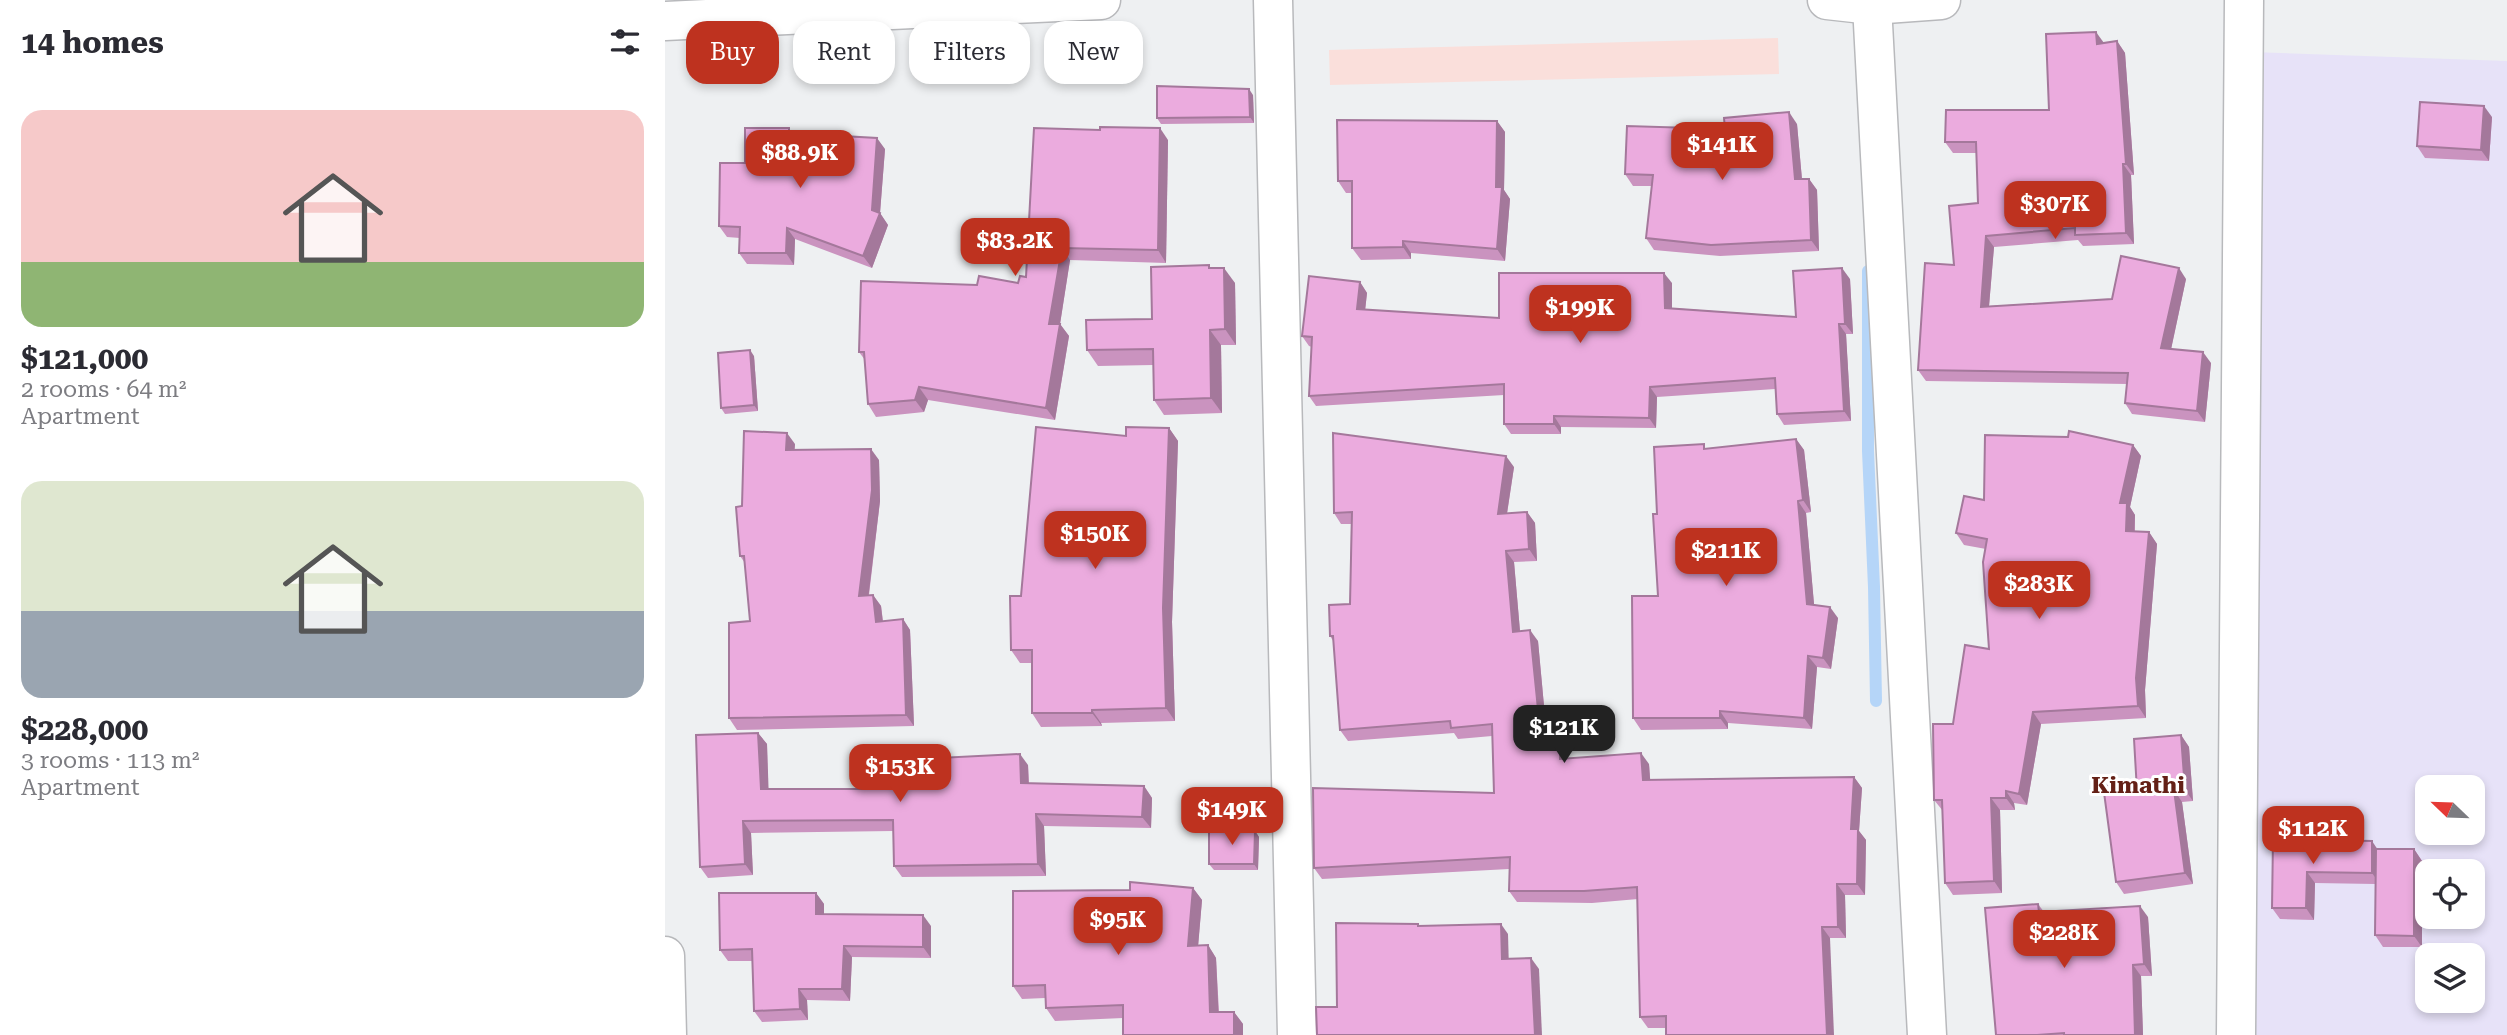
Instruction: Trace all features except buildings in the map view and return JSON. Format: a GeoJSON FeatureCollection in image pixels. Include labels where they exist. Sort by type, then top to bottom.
{"type":"FeatureCollection","features":[{"type":"Feature","properties":{"kind":"street"},"geometry":{"type":"LineString","coordinates":[[665,21],[1101,0]]}},
{"type":"Feature","properties":{"kind":"street"},"geometry":{"type":"LineString","coordinates":[[1273,0],[1297,1035]]}},
{"type":"Feature","properties":{"kind":"street"},"geometry":{"type":"LineString","coordinates":[[1827,0],[1872,5],[1941,0]]}},
{"type":"Feature","properties":{"kind":"street"},"geometry":{"type":"LineString","coordinates":[[2236,1035],[2243,0]]}},
{"type":"Feature","properties":{"kind":"street"},"geometry":{"type":"LineString","coordinates":[[1872,5],[1927,1035]]}},
{"type":"Feature","properties":{"kind":"street"},"geometry":{"type":"LineString","coordinates":[[665,956],[667,1035]]}},
{"type":"Feature","properties":{"kind":"shaded area"},"geometry":{"type":"Polygon","coordinates":[[[1778,38],[1779,74],[1330,85],[1329,50],[1778,38]]]}},
{"type":"Feature","properties":{"kind":"shaded area"},"geometry":{"type":"Polygon","coordinates":[[[2252,52],[2507,61],[2507,1035],[2242,1035],[2252,52]]]}},
{"type":"Feature","properties":{"kind":"waterway"},"geometry":{"type":"LineString","coordinates":[[1868,271],[1868,451],[1876,701]]}},
{"type":"Feature","properties":{"kind":"district","name":"Kimathi"},"geometry":{"type":"Point","coordinates":[2138,785]}}]}
